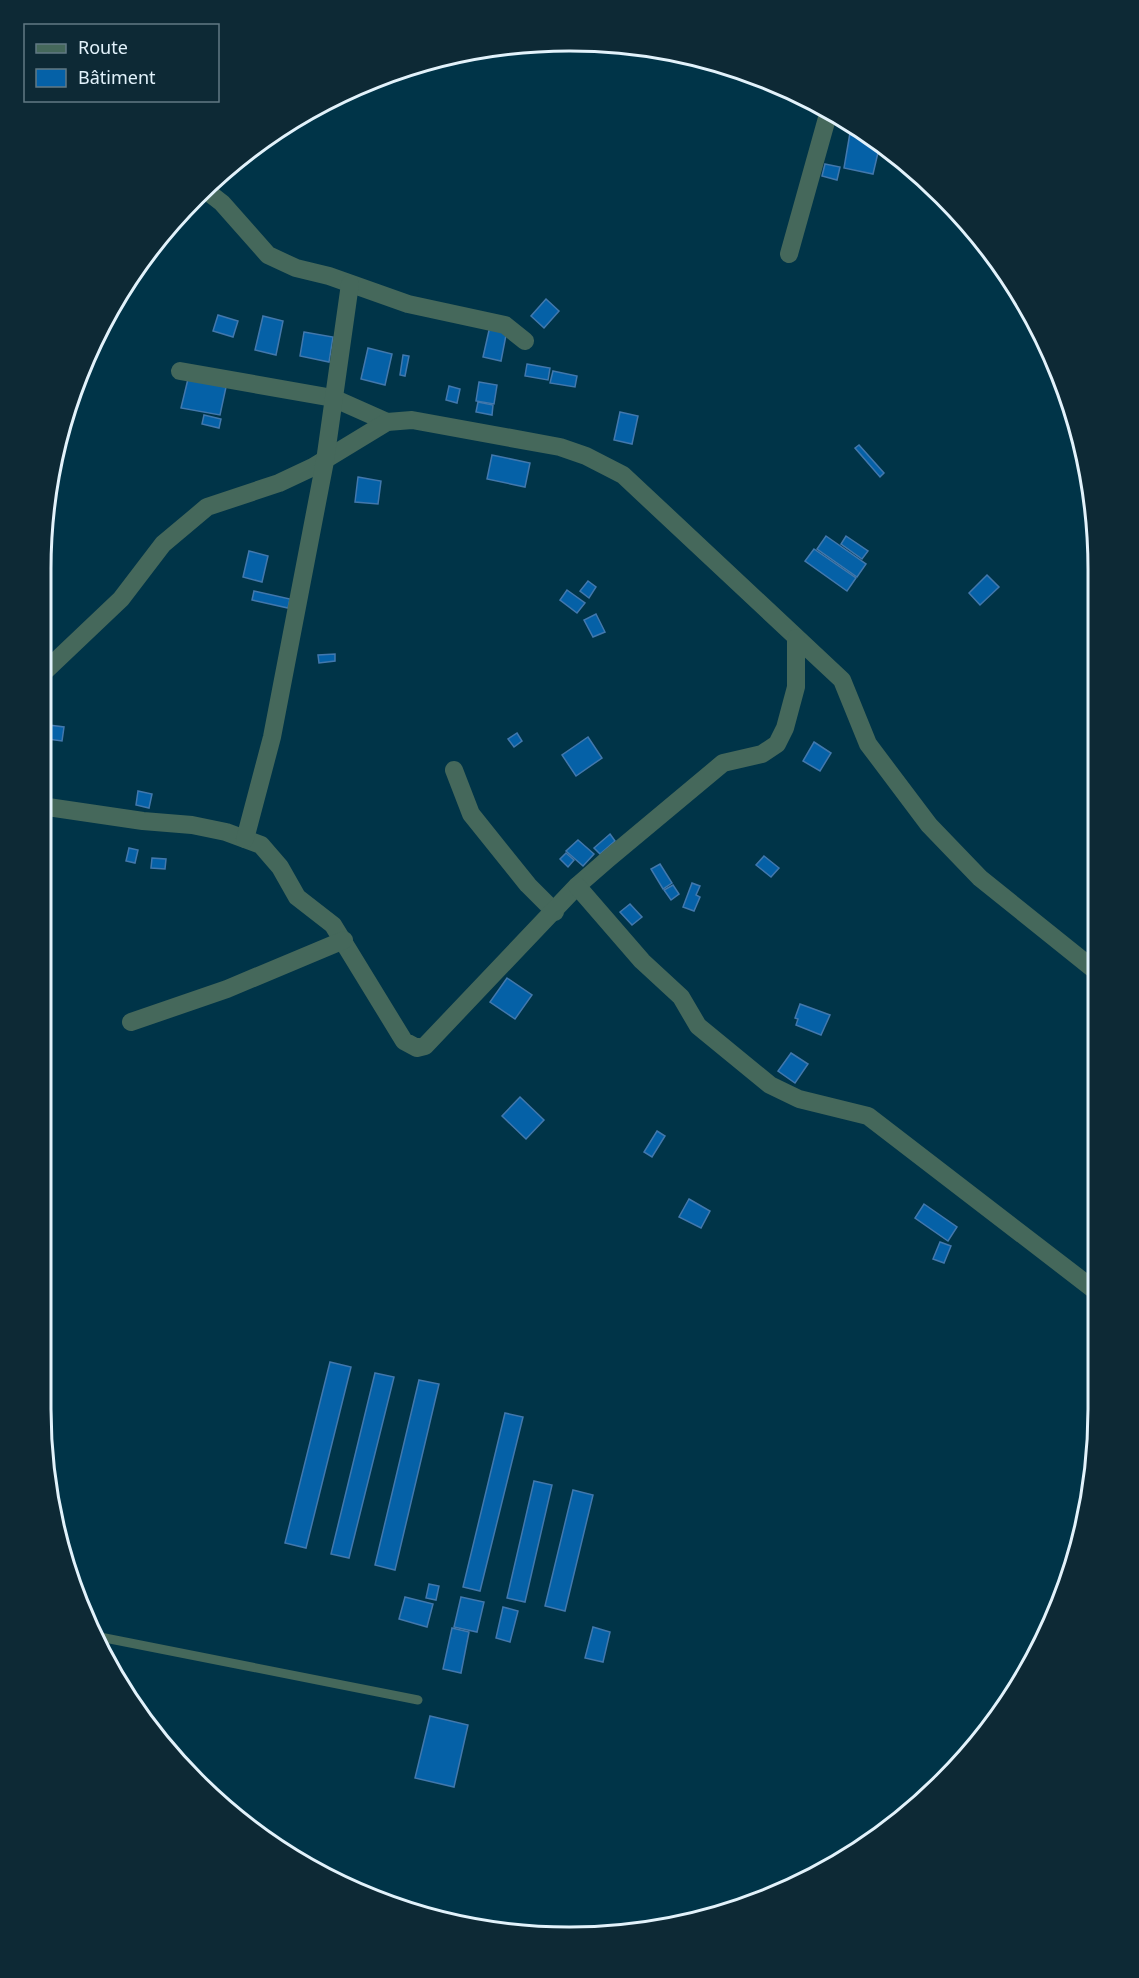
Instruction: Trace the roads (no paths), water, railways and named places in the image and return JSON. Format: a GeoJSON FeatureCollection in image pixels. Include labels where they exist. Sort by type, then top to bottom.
{"type":"FeatureCollection","features":[{"type":"Feature","properties":{"kind":"street"},"geometry":{"type":"LineString","coordinates":[[789,254],[827,119]]}},
{"type":"Feature","properties":{"kind":"street"},"geometry":{"type":"LineString","coordinates":[[212,195],[222,203],[268,255],[296,268],[448,314],[506,325],[525,341]]}},
{"type":"Feature","properties":{"kind":"street"},"geometry":{"type":"LineString","coordinates":[[245,840],[272,737],[325,461],[350,284]]}},
{"type":"Feature","properties":{"kind":"street"},"geometry":{"type":"LineString","coordinates":[[180,371],[333,398],[387,422]]}},
{"type":"Feature","properties":{"kind":"street"},"geometry":{"type":"LineString","coordinates":[[51,666],[121,599],[163,544],[207,507],[279,483],[325,461],[387,422],[412,420],[560,447],[586,456],[623,475],[842,680],[868,744],[929,825],[980,878],[1088,965]]}},
{"type":"Feature","properties":{"kind":"street"},"geometry":{"type":"LineString","coordinates":[[51,808],[143,822],[192,825],[261,845],[280,867],[297,897],[333,925],[404,1041],[417,1048],[425,1046],[434,1038],[577,886],[723,763],[762,754],[777,744],[785,728],[796,687],[796,638]]}},
{"type":"Feature","properties":{"kind":"street"},"geometry":{"type":"LineString","coordinates":[[454,770],[471,814],[528,885],[555,912]]}},
{"type":"Feature","properties":{"kind":"street"},"geometry":{"type":"LineString","coordinates":[[577,886],[642,961],[681,997],[698,1026],[770,1085],[799,1099],[868,1116],[1088,1285]]}},
{"type":"Feature","properties":{"kind":"street"},"geometry":{"type":"LineString","coordinates":[[131,1022],[227,989],[344,940]]}},
{"type":"Feature","properties":{"kind":"lane"},"geometry":{"type":"LineString","coordinates":[[104,1638],[418,1700]]}}]}
